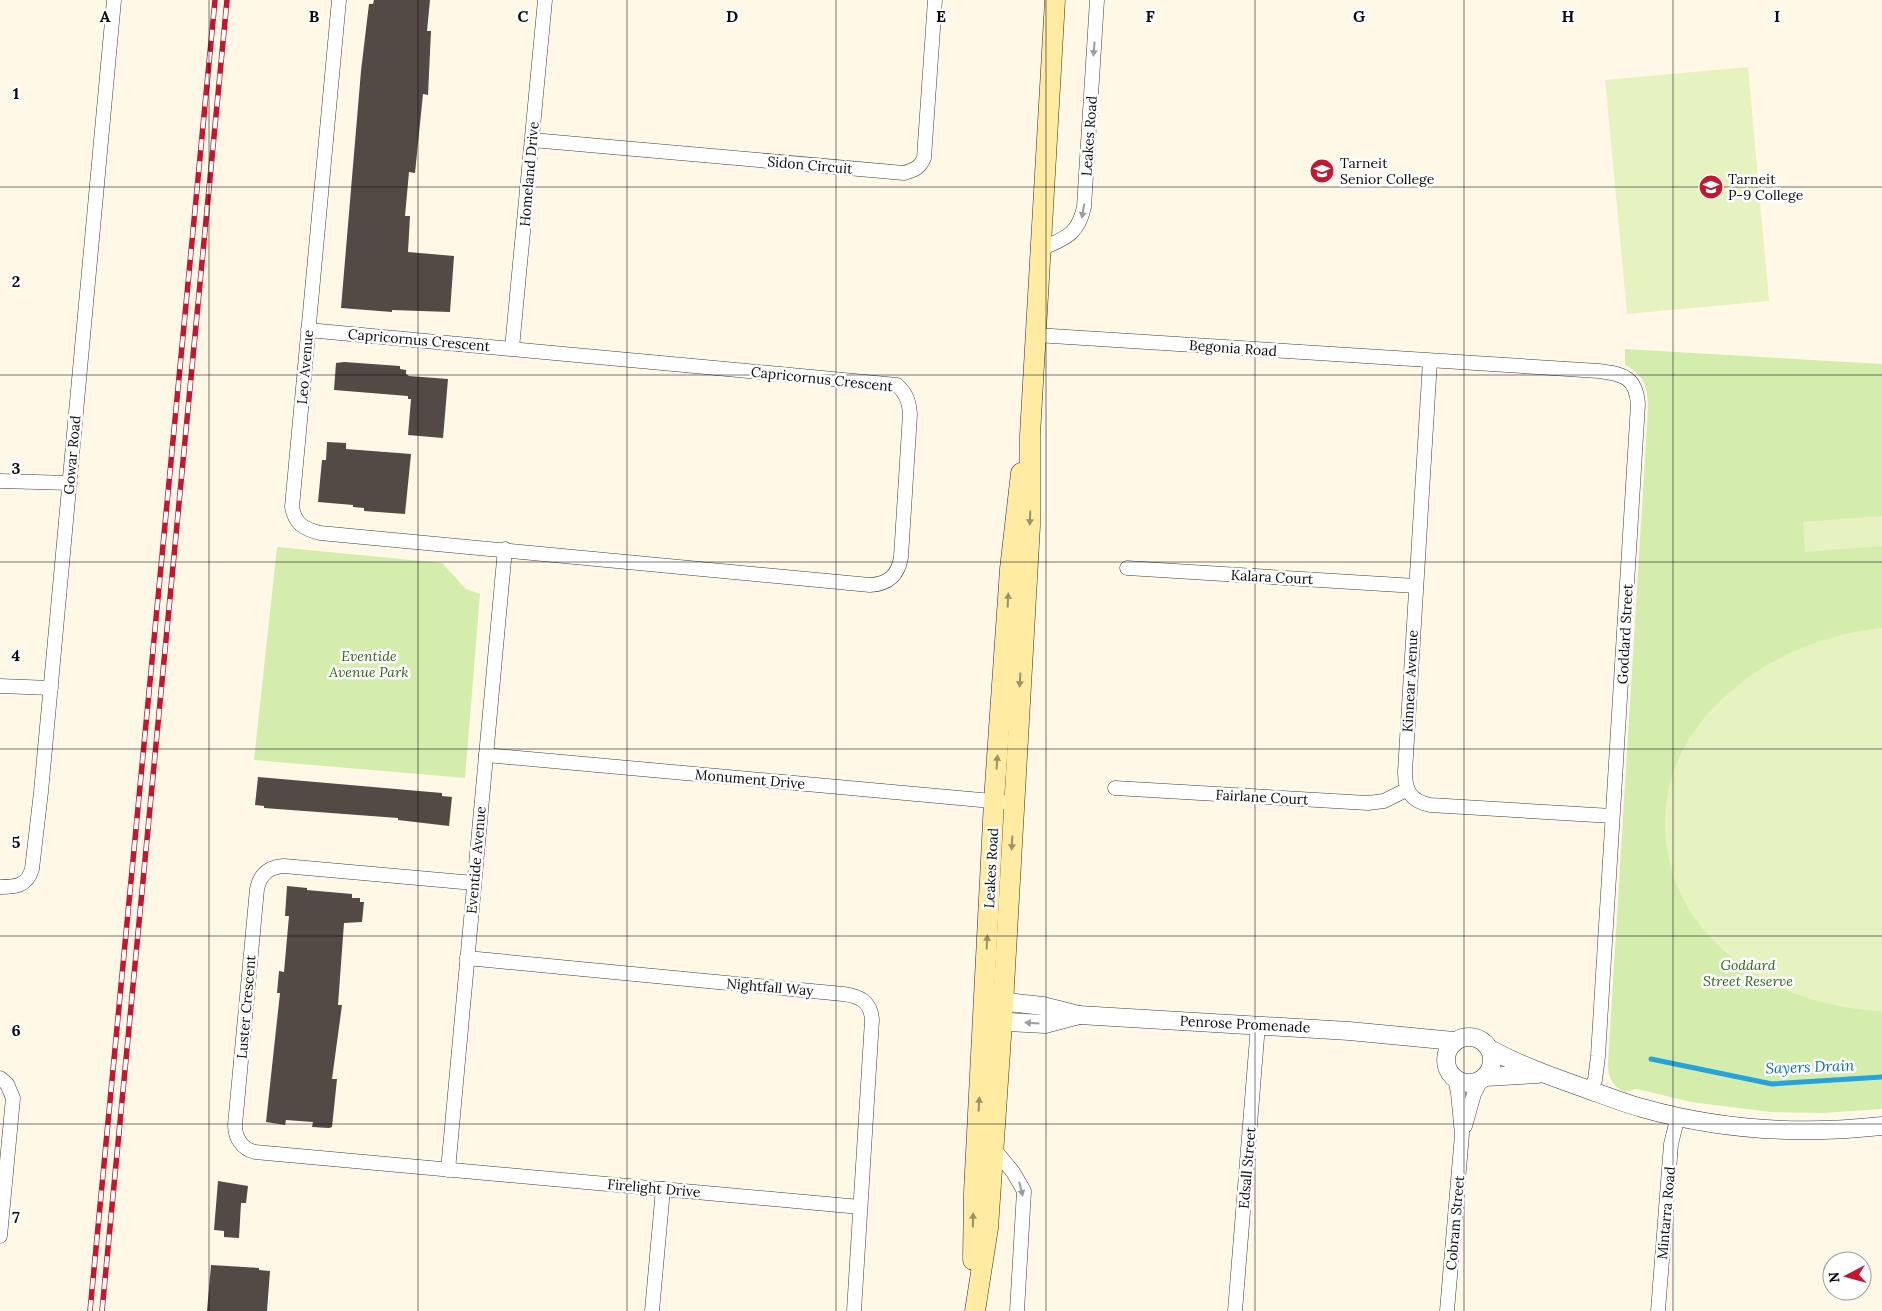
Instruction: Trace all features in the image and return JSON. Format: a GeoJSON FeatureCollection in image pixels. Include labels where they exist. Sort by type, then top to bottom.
{"type":"FeatureCollection","features":[{"type":"Feature","properties":{"kind":"main road","name":"Leakes Road"},"geometry":{"type":"LineString","coordinates":[[976,1307],[973,1248],[994,1001],[1004,802],[1030,526],[1030,435],[1054,0]]}},
{"type":"Feature","properties":{"kind":"main road","name":"Leakes Road"},"geometry":{"type":"LineString","coordinates":[[976,1307],[988,1228],[994,1149],[992,1021]]}},
{"type":"Feature","properties":{"kind":"street","name":"Gowar Road"},"geometry":{"type":"LineString","coordinates":[[0,887],[20,886],[30,877],[32,869],[51,688],[114,0]]}},
{"type":"Feature","properties":{"kind":"street","name":"Leo Avenue"},"geometry":{"type":"LineString","coordinates":[[339,0],[292,507],[299,524],[307,530],[320,533],[504,550]]}},
{"type":"Feature","properties":{"kind":"street","name":"Homeland Drive"},"geometry":{"type":"LineString","coordinates":[[512,348],[545,0]]}},
{"type":"Feature","properties":{"kind":"street","name":"Sidon Circuit"},"geometry":{"type":"LineString","coordinates":[[532,140],[904,173],[911,171],[921,165],[926,146],[935,0]]}},
{"type":"Feature","properties":{"kind":"street","name":"Leakes Road"},"geometry":{"type":"LineString","coordinates":[[1040,249],[1064,239],[1075,230],[1081,221],[1084,207],[1097,0]]}},
{"type":"Feature","properties":{"kind":"street","name":"Capricornus Crescent"},"geometry":{"type":"LineString","coordinates":[[308,330],[889,384],[897,385],[904,391],[909,402],[910,414],[900,563],[893,577],[882,584],[860,584],[504,550]]}},
{"type":"Feature","properties":{"kind":"street","name":"Begonia Road"},"geometry":{"type":"LineString","coordinates":[[1036,335],[1430,361]]}},
{"type":"Feature","properties":{"kind":"street","name":"Kinnear Avenue"},"geometry":{"type":"LineString","coordinates":[[1406,790],[1405,772],[1430,361]]}},
{"type":"Feature","properties":{"kind":"street","name":"Goddard Street"},"geometry":{"type":"LineString","coordinates":[[1430,361],[1610,372],[1626,377],[1633,384],[1637,392],[1622,690],[1612,816],[1598,1056],[1595,1080],[1589,1090]]}},
{"type":"Feature","properties":{"kind":"street"},"geometry":{"type":"LineString","coordinates":[[0,481],[70,483]]}},
{"type":"Feature","properties":{"kind":"street","name":"Eventide Avenue"},"geometry":{"type":"LineString","coordinates":[[448,1170],[504,550]]}},
{"type":"Feature","properties":{"kind":"street","name":"Kalara Court"},"geometry":{"type":"LineString","coordinates":[[1127,568],[1416,586]]}},
{"type":"Feature","properties":{"kind":"street"},"geometry":{"type":"LineString","coordinates":[[0,686],[51,688]]}},
{"type":"Feature","properties":{"kind":"street","name":"Monument Drive"},"geometry":{"type":"LineString","coordinates":[[486,755],[1004,802]]}},
{"type":"Feature","properties":{"kind":"street","name":"Fairlane Court"},"geometry":{"type":"LineString","coordinates":[[1115,788],[1368,803],[1384,801],[1406,790]]}},
{"type":"Feature","properties":{"kind":"street"},"geometry":{"type":"LineString","coordinates":[[1406,790],[1415,800],[1430,805],[1612,816]]}},
{"type":"Feature","properties":{"kind":"street","name":"Luster Crescent"},"geometry":{"type":"LineString","coordinates":[[448,1170],[250,1150],[236,1135],[236,1116],[257,888],[265,873],[277,866],[284,866],[474,883]]}},
{"type":"Feature","properties":{"kind":"street","name":"Nightfall Way"},"geometry":{"type":"LineString","coordinates":[[468,958],[860,997],[869,1006],[872,1020],[854,1311]]}},
{"type":"Feature","properties":{"kind":"street","name":"Penrose Promenade"},"geometry":{"type":"LineString","coordinates":[[994,1001],[1043,1006],[1079,1015],[1390,1034],[1410,1038],[1454,1041]]}},
{"type":"Feature","properties":{"kind":"street","name":"Penrose Promenade"},"geometry":{"type":"LineString","coordinates":[[992,1021],[1045,1024],[1079,1015]]}},
{"type":"Feature","properties":{"kind":"street","name":"Edsall Street"},"geometry":{"type":"LineString","coordinates":[[1235,1311],[1258,1025]]}},
{"type":"Feature","properties":{"kind":"street"},"geometry":{"type":"LineString","coordinates":[[1544,1074],[1483,1078],[1468,1083],[1450,1072],[1446,1055],[1454,1041],[1467,1036],[1474,1037],[1481,1039],[1490,1049],[1544,1074],[1640,1108],[1734,1126],[1773,1129],[1845,1129],[1882,1126]]}},
{"type":"Feature","properties":{"kind":"street","name":"Penrose Promenade"},"geometry":{"type":"LineString","coordinates":[[1410,1038],[1450,1072]]}},
{"type":"Feature","properties":{"kind":"street"},"geometry":{"type":"LineString","coordinates":[[1483,1078],[1492,1061],[1490,1049]]}},
{"type":"Feature","properties":{"kind":"street","name":"Cobram Street"},"geometry":{"type":"LineString","coordinates":[[1447,1311],[1462,1134],[1458,1093],[1450,1072]]}},
{"type":"Feature","properties":{"kind":"street"},"geometry":{"type":"LineString","coordinates":[[0,1078],[7,1084],[13,1098],[0,1236]]}},
{"type":"Feature","properties":{"kind":"street","name":"Cobram Street"},"geometry":{"type":"LineString","coordinates":[[1462,1134],[1474,1094],[1483,1078]]}},
{"type":"Feature","properties":{"kind":"street","name":"Mintarra Road"},"geometry":{"type":"LineString","coordinates":[[1658,1311],[1671,1144],[1678,1116]]}},
{"type":"Feature","properties":{"kind":"street"},"geometry":{"type":"LineString","coordinates":[[994,1149],[1017,1176],[1024,1192],[1017,1311]]}},
{"type":"Feature","properties":{"kind":"street","name":"Firelight Drive"},"geometry":{"type":"LineString","coordinates":[[448,1170],[860,1207]]}},
{"type":"Feature","properties":{"kind":"street"},"geometry":{"type":"LineString","coordinates":[[652,1311],[663,1189]]}},
{"type":"Feature","properties":{"kind":"green space"},"geometry":{"type":"Polygon","coordinates":[[[1748,67],[1769,301],[1627,314],[1605,80],[1748,67]]]}},
{"type":"Feature","properties":{"kind":"green space","name":"Goddard Street Reserve"},"geometry":{"type":"Polygon","coordinates":[[[1625,349],[1882,364],[1882,1109],[1823,1113],[1770,1112],[1691,1102],[1637,1089],[1625,1092],[1614,1084],[1610,1077],[1608,1063],[1648,408],[1644,382],[1637,373],[1625,365],[1625,349]]]}},
{"type":"Feature","properties":{"kind":"green space"},"geometry":{"type":"Polygon","coordinates":[[[1882,516],[1882,546],[1805,552],[1803,522],[1882,516]]]}},
{"type":"Feature","properties":{"kind":"green space","name":"Eventide Avenue Park"},"geometry":{"type":"Polygon","coordinates":[[[277,547],[442,563],[466,589],[480,594],[465,778],[254,760],[277,547]]]}},
{"type":"Feature","properties":{"kind":"green space"},"geometry":{"type":"Polygon","coordinates":[[[1882,628],[1882,1011],[1830,1004],[1797,994],[1750,970],[1723,949],[1710,937],[1690,911],[1675,880],[1670,864],[1665,816],[1673,773],[1692,734],[1720,701],[1755,673],[1795,651],[1838,636],[1882,628]]]}},
{"type":"Feature","properties":{"kind":"building"},"geometry":{"type":"Polygon","coordinates":[[[374,0],[430,0],[427,31],[431,31],[428,95],[423,94],[415,173],[409,172],[405,216],[410,216],[408,252],[454,256],[450,312],[392,310],[392,312],[341,308],[361,71],[369,4],[373,4],[374,0]]]}},
{"type":"Feature","properties":{"kind":"building"},"geometry":{"type":"Polygon","coordinates":[[[336,363],[400,366],[400,369],[406,370],[406,374],[409,376],[448,379],[443,438],[408,435],[411,399],[408,399],[408,396],[334,390],[336,363]]]}},
{"type":"Feature","properties":{"kind":"building"},"geometry":{"type":"Polygon","coordinates":[[[327,442],[346,443],[346,449],[411,454],[405,514],[364,511],[364,508],[353,507],[353,505],[318,502],[322,460],[326,460],[327,442]]]}},
{"type":"Feature","properties":{"kind":"building"},"geometry":{"type":"Polygon","coordinates":[[[258,777],[442,793],[442,796],[452,797],[449,826],[398,820],[398,818],[264,808],[264,806],[255,805],[258,777]]]}},
{"type":"Feature","properties":{"kind":"building"},"geometry":{"type":"Polygon","coordinates":[[[287,886],[307,888],[307,890],[352,894],[352,898],[360,898],[360,902],[364,902],[362,922],[344,923],[338,1005],[342,1005],[332,1079],[337,1079],[332,1127],[329,1128],[312,1127],[313,1122],[286,1120],[285,1125],[266,1122],[280,993],[277,993],[279,971],[284,972],[289,916],[285,916],[287,886]]]}},
{"type":"Feature","properties":{"kind":"building"},"geometry":{"type":"Polygon","coordinates":[[[218,1181],[248,1186],[246,1203],[241,1203],[239,1238],[224,1237],[224,1231],[214,1230],[218,1181]]]}},
{"type":"Feature","properties":{"kind":"building"},"geometry":{"type":"Polygon","coordinates":[[[211,1265],[259,1268],[259,1270],[270,1271],[267,1311],[207,1311],[211,1265]]]}},
{"type":"Feature","properties":{"kind":"waterway","name":"Sayers Drain"},"geometry":{"type":"LineString","coordinates":[[1651,1059],[1772,1084],[1882,1077]]}},
{"type":"Feature","properties":{"kind":"railway"},"geometry":{"type":"LineString","coordinates":[[90,1311],[215,0]]}},
{"type":"Feature","properties":{"kind":"railway"},"geometry":{"type":"LineString","coordinates":[[102,1311],[227,0]]}},
{"type":"Feature","properties":{"kind":"place","name":"Tarneit Senior College"},"geometry":{"type":"Point","coordinates":[1322,171]}},
{"type":"Feature","properties":{"kind":"place","name":"Tarneit P-9 College"},"geometry":{"type":"Point","coordinates":[1711,187]}}]}
